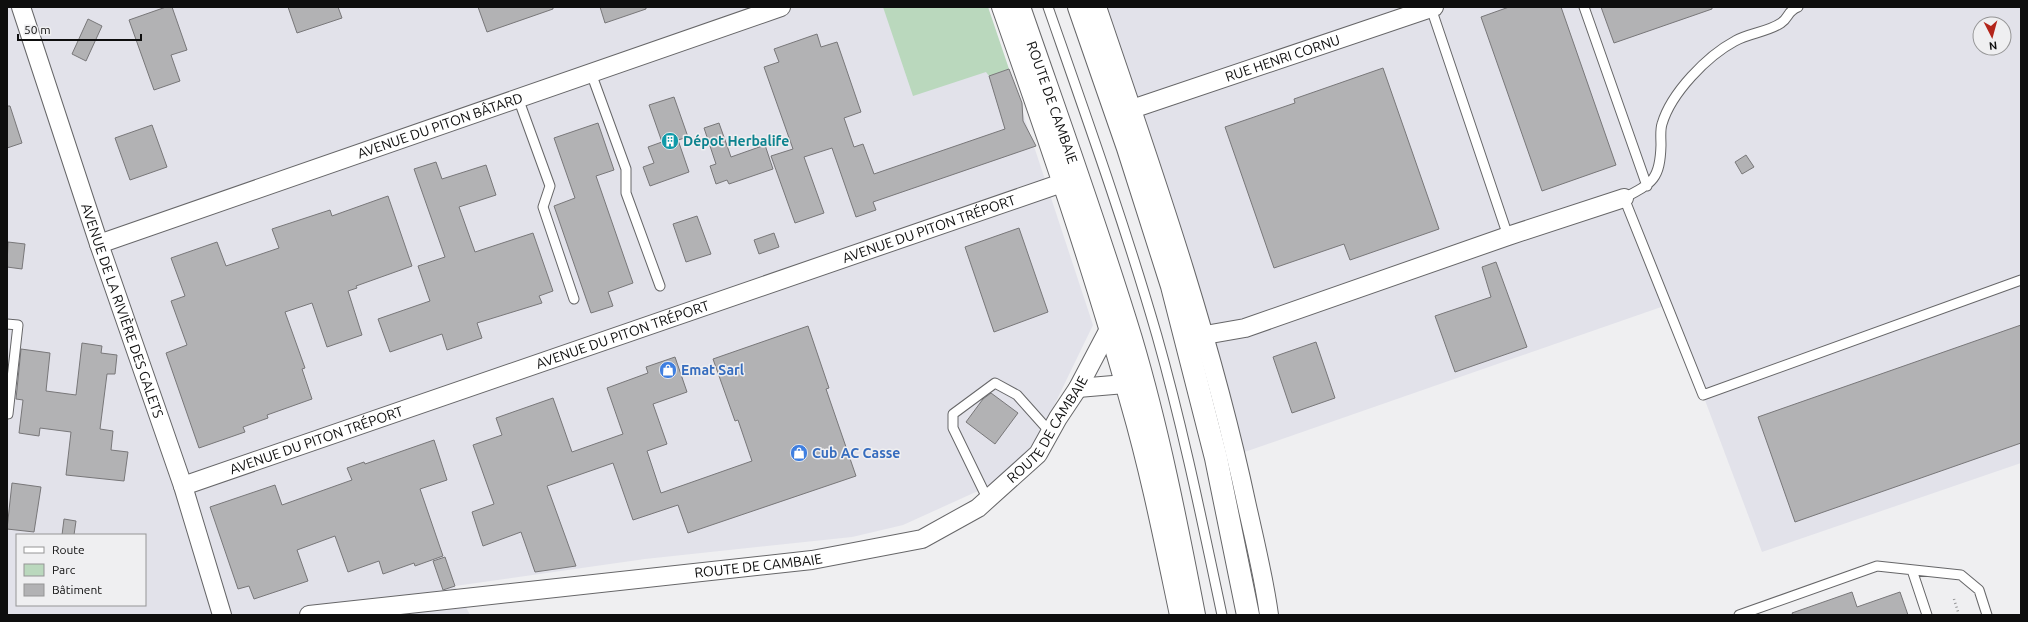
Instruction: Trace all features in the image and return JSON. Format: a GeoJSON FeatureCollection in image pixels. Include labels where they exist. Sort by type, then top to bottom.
{"type":"FeatureCollection","features":[{"type":"Feature","properties":{"kind":"main road","name":"ROUTE DE CAMBAIE"},"geometry":{"type":"LineString","coordinates":[[1019,7],[1103,252],[1131,339],[1164,463],[1194,615]]}},
{"type":"Feature","properties":{"kind":"main road"},"geometry":{"type":"LineString","coordinates":[[1079,7],[1128,148],[1172,286],[1216,458],[1248,615]]}},
{"type":"Feature","properties":{"kind":"street"},"geometry":{"type":"LineString","coordinates":[[7,10],[13,7]]}},
{"type":"Feature","properties":{"kind":"street","name":"AVENUE DE LA RIVIÈRE DES GALETS"},"geometry":{"type":"LineString","coordinates":[[21,7],[99,244],[183,486],[222,615]]}},
{"type":"Feature","properties":{"kind":"street","name":"AVENUE DU PITON BÂTARD"},"geometry":{"type":"LineString","coordinates":[[99,244],[781,7]]}},
{"type":"Feature","properties":{"kind":"street"},"geometry":{"type":"LineString","coordinates":[[1001,7],[1092,272],[1125,384],[1148,472],[1179,615]]}},
{"type":"Feature","properties":{"kind":"street"},"geometry":{"type":"LineString","coordinates":[[1097,7],[1146,149],[1205,335],[1236,455],[1269,615]]}},
{"type":"Feature","properties":{"kind":"street","name":"RUE HENRI CORNU"},"geometry":{"type":"LineString","coordinates":[[1132,109],[1398,12],[1432,8]]}},
{"type":"Feature","properties":{"kind":"street","name":"AVENUE DU PITON TRÉPORT"},"geometry":{"type":"LineString","coordinates":[[183,486],[1062,183]]}},
{"type":"Feature","properties":{"kind":"street"},"geometry":{"type":"LineString","coordinates":[[1205,335],[1245,328],[1508,236],[1624,198]]}},
{"type":"Feature","properties":{"kind":"street","name":"ROUTE DE CAMBAIE"},"geometry":{"type":"LineString","coordinates":[[309,615],[380,611],[812,560],[922,539],[978,508],[1038,454],[1078,388],[1108,330]]}},
{"type":"Feature","properties":{"kind":"street"},"geometry":{"type":"LineString","coordinates":[[1078,388],[1125,384]]}},
{"type":"Feature","properties":{"kind":"lane"},"geometry":{"type":"LineString","coordinates":[[1048,7],[1113,194],[1156,336],[1190,462],[1222,615]]}},
{"type":"Feature","properties":{"kind":"lane"},"geometry":{"type":"LineString","coordinates":[[1584,7],[1647,186]]}},
{"type":"Feature","properties":{"kind":"lane"},"geometry":{"type":"LineString","coordinates":[[1798,7],[1790,10],[1781,23],[1735,41],[1695,71],[1672,103],[1661,124],[1660,155],[1657,174],[1647,186],[1624,198],[1703,395],[2021,280]]}},
{"type":"Feature","properties":{"kind":"lane"},"geometry":{"type":"LineString","coordinates":[[1432,8],[1508,236]]}},
{"type":"Feature","properties":{"kind":"lane"},"geometry":{"type":"LineString","coordinates":[[591,73],[626,169],[626,193],[660,286]]}},
{"type":"Feature","properties":{"kind":"lane"},"geometry":{"type":"LineString","coordinates":[[518,98],[550,186],[543,207],[574,299]]}},
{"type":"Feature","properties":{"kind":"lane"},"geometry":{"type":"LineString","coordinates":[[7,324],[18,325],[7,414]]}},
{"type":"Feature","properties":{"kind":"lane"},"geometry":{"type":"LineString","coordinates":[[988,500],[953,428],[953,414],[995,383],[1017,395],[1050,432]]}},
{"type":"Feature","properties":{"kind":"lane"},"geometry":{"type":"LineString","coordinates":[[1739,615],[1877,566],[1961,575],[1979,590],[1987,615]]}},
{"type":"Feature","properties":{"kind":"lane"},"geometry":{"type":"LineString","coordinates":[[1912,570],[1927,615]]}},
{"type":"Feature","properties":{"kind":"path"},"geometry":{"type":"LineString","coordinates":[[1954,599],[1959,615]]}},
{"type":"Feature","properties":{"kind":"shaded area"},"geometry":{"type":"Polygon","coordinates":[[[7,7],[988,7],[1093,325],[1047,420],[1026,454],[989,486],[903,525],[852,537],[645,559],[455,586],[470,615],[7,615],[7,7]]]}},
{"type":"Feature","properties":{"kind":"shaded area"},"geometry":{"type":"Polygon","coordinates":[[[1097,7],[2021,7],[2021,463],[1762,552],[1703,395],[1667,305],[1236,455],[1097,7]]]}},
{"type":"Feature","properties":{"kind":"green space"},"geometry":{"type":"Polygon","coordinates":[[[883,7],[988,7],[1009,69],[989,76],[986,72],[913,96],[883,7]]]}},
{"type":"Feature","properties":{"kind":"building"},"geometry":{"type":"Polygon","coordinates":[[[166,7],[172,7],[187,50],[171,55],[180,81],[154,90],[129,20],[166,7]]]}},
{"type":"Feature","properties":{"kind":"building"},"geometry":{"type":"Polygon","coordinates":[[[288,7],[338,7],[342,18],[297,33],[288,7]]]}},
{"type":"Feature","properties":{"kind":"building"},"geometry":{"type":"Polygon","coordinates":[[[478,7],[553,7],[553,9],[487,32],[478,7]]]}},
{"type":"Feature","properties":{"kind":"building"},"geometry":{"type":"Polygon","coordinates":[[[600,7],[646,7],[646,9],[605,23],[600,7]]]}},
{"type":"Feature","properties":{"kind":"building"},"geometry":{"type":"Polygon","coordinates":[[[1509,7],[1561,7],[1616,165],[1542,191],[1481,17],[1509,7]]]}},
{"type":"Feature","properties":{"kind":"building"},"geometry":{"type":"Polygon","coordinates":[[[1601,7],[1712,7],[1712,9],[1614,43],[1601,7]]]}},
{"type":"Feature","properties":{"kind":"building"},"geometry":{"type":"Polygon","coordinates":[[[88,19],[102,26],[86,61],[72,54],[88,19]]]}},
{"type":"Feature","properties":{"kind":"building"},"geometry":{"type":"Polygon","coordinates":[[[817,34],[821,47],[837,42],[861,112],[844,118],[854,147],[863,144],[874,174],[1005,129],[989,76],[1009,69],[1022,103],[1023,121],[1036,146],[873,202],[876,210],[856,217],[832,148],[804,157],[824,213],[795,223],[771,156],[793,149],[764,67],[779,62],[774,49],[817,34]]]}},
{"type":"Feature","properties":{"kind":"building"},"geometry":{"type":"Polygon","coordinates":[[[1383,68],[1439,229],[1350,260],[1344,244],[1274,268],[1225,127],[1295,103],[1294,99],[1383,68]]]}},
{"type":"Feature","properties":{"kind":"building","name":"Dépot Herbalife"},"geometry":{"type":"Polygon","coordinates":[[[674,97],[688,137],[678,140],[689,172],[650,186],[643,167],[654,163],[648,147],[662,142],[649,105],[674,97]]]}},
{"type":"Feature","properties":{"kind":"building"},"geometry":{"type":"Polygon","coordinates":[[[7,106],[10,106],[22,143],[7,148],[7,106]]]}},
{"type":"Feature","properties":{"kind":"building"},"geometry":{"type":"Polygon","coordinates":[[[598,123],[614,170],[596,176],[633,283],[608,292],[613,306],[591,313],[554,206],[575,198],[554,138],[598,123]]]}},
{"type":"Feature","properties":{"kind":"building"},"geometry":{"type":"Polygon","coordinates":[[[719,123],[731,157],[765,145],[773,169],[729,184],[727,180],[716,184],[710,166],[716,164],[704,128],[719,123]]]}},
{"type":"Feature","properties":{"kind":"building"},"geometry":{"type":"Polygon","coordinates":[[[152,125],[167,167],[130,180],[115,138],[152,125]]]}},
{"type":"Feature","properties":{"kind":"building"},"geometry":{"type":"Polygon","coordinates":[[[1746,155],[1754,167],[1742,174],[1735,162],[1746,155]]]}},
{"type":"Feature","properties":{"kind":"building"},"geometry":{"type":"Polygon","coordinates":[[[436,162],[442,179],[486,165],[496,195],[459,207],[475,252],[533,233],[553,291],[539,296],[542,303],[477,323],[482,338],[447,350],[442,334],[390,352],[378,319],[430,301],[418,266],[445,257],[414,169],[436,162]]]}},
{"type":"Feature","properties":{"kind":"building"},"geometry":{"type":"Polygon","coordinates":[[[388,196],[412,266],[356,286],[357,288],[348,291],[362,335],[327,347],[312,303],[285,312],[305,368],[302,369],[312,399],[267,415],[268,418],[243,427],[245,432],[199,448],[166,353],[187,345],[171,301],[185,296],[171,258],[217,242],[226,266],[279,248],[272,229],[330,210],[332,216],[388,196]]]}},
{"type":"Feature","properties":{"kind":"building"},"geometry":{"type":"Polygon","coordinates":[[[697,216],[711,254],[686,262],[673,224],[697,216]]]}},
{"type":"Feature","properties":{"kind":"building"},"geometry":{"type":"Polygon","coordinates":[[[1019,228],[1048,312],[994,332],[965,247],[1019,228]]]}},
{"type":"Feature","properties":{"kind":"building"},"geometry":{"type":"Polygon","coordinates":[[[774,233],[779,247],[759,254],[754,240],[774,233]]]}},
{"type":"Feature","properties":{"kind":"building"},"geometry":{"type":"Polygon","coordinates":[[[8,242],[25,244],[22,269],[7,267],[8,242]]]}},
{"type":"Feature","properties":{"kind":"building"},"geometry":{"type":"Polygon","coordinates":[[[1496,262],[1527,347],[1455,372],[1435,316],[1491,297],[1482,267],[1496,262]]]}},
{"type":"Feature","properties":{"kind":"building"},"geometry":{"type":"Polygon","coordinates":[[[2021,325],[2021,443],[1795,522],[1758,417],[2021,325]]]}},
{"type":"Feature","properties":{"kind":"building"},"geometry":{"type":"Polygon","coordinates":[[[808,326],[829,388],[826,389],[856,476],[688,533],[678,505],[633,520],[613,463],[547,486],[576,566],[535,572],[521,532],[483,546],[472,512],[494,504],[473,445],[502,435],[496,418],[553,398],[572,452],[623,434],[607,388],[648,373],[646,367],[675,357],[687,392],[653,404],[667,444],[647,451],[661,493],[752,461],[738,420],[735,421],[713,359],[808,326]]]}},
{"type":"Feature","properties":{"kind":"building"},"geometry":{"type":"Polygon","coordinates":[[[1316,342],[1335,398],[1292,413],[1273,357],[1316,342]]]}},
{"type":"Feature","properties":{"kind":"building"},"geometry":{"type":"Polygon","coordinates":[[[82,343],[102,346],[101,353],[117,355],[115,374],[107,374],[100,429],[113,431],[111,450],[128,452],[124,481],[66,475],[71,432],[40,428],[39,436],[19,433],[23,400],[16,399],[21,349],[50,353],[46,391],[76,395],[82,343]]]}},
{"type":"Feature","properties":{"kind":"building"},"geometry":{"type":"Polygon","coordinates":[[[991,393],[1018,413],[995,444],[966,422],[983,399],[991,393]]]}},
{"type":"Feature","properties":{"kind":"building"},"geometry":{"type":"Polygon","coordinates":[[[434,440],[447,480],[420,489],[443,556],[415,566],[414,563],[383,574],[379,561],[348,572],[335,536],[297,550],[308,581],[254,599],[249,586],[238,589],[210,507],[275,485],[282,505],[352,480],[347,468],[364,462],[365,464],[434,440]]]}},
{"type":"Feature","properties":{"kind":"building"},"geometry":{"type":"Polygon","coordinates":[[[12,483],[41,487],[34,532],[7,529],[12,483]]]}},
{"type":"Feature","properties":{"kind":"building"},"geometry":{"type":"Polygon","coordinates":[[[64,519],[76,521],[74,534],[62,534],[64,519]]]}},
{"type":"Feature","properties":{"kind":"building"},"geometry":{"type":"Polygon","coordinates":[[[445,557],[455,586],[443,590],[433,561],[445,557]]]}},
{"type":"Feature","properties":{"kind":"building"},"geometry":{"type":"Polygon","coordinates":[[[1852,592],[1857,607],[1900,592],[1908,615],[1793,615],[1792,613],[1852,592]]]}},
{"type":"Feature","properties":{"kind":"place","name":"Dépot Herbalife"},"geometry":{"type":"Point","coordinates":[670,141]}},
{"type":"Feature","properties":{"kind":"place","name":"Emat Sarl"},"geometry":{"type":"Point","coordinates":[668,370]}},
{"type":"Feature","properties":{"kind":"place","name":"Cub AC Casse"},"geometry":{"type":"Point","coordinates":[799,453]}}]}
